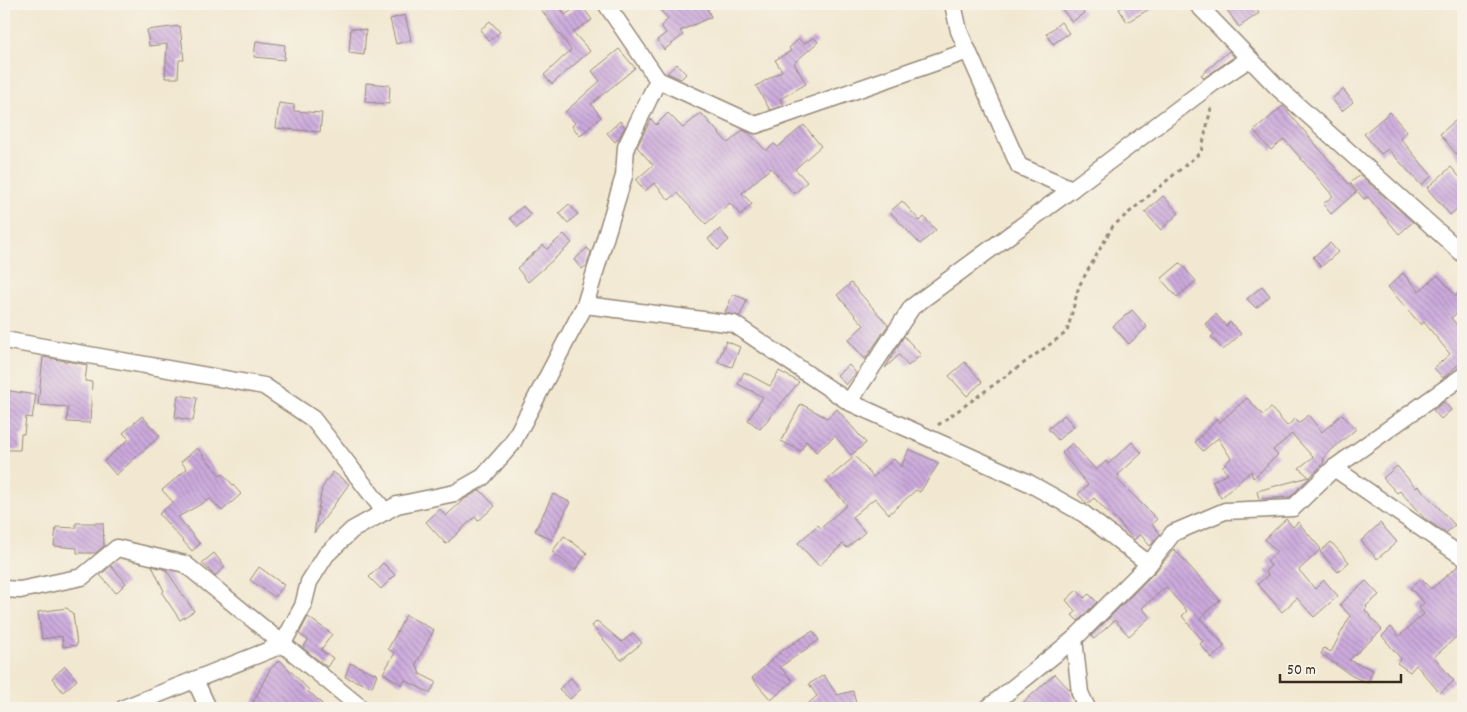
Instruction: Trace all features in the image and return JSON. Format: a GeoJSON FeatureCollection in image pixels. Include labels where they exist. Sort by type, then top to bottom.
{"type":"FeatureCollection","features":[{"type":"Feature","properties":{"kind":"street"},"geometry":{"type":"LineString","coordinates":[[606,4],[658,80],[756,125],[968,51]]}},
{"type":"Feature","properties":{"kind":"street"},"geometry":{"type":"LineString","coordinates":[[953,4],[959,31],[1018,166],[1072,189]]}},
{"type":"Feature","properties":{"kind":"street"},"geometry":{"type":"LineString","coordinates":[[1197,4],[1277,87],[1463,254]]}},
{"type":"Feature","properties":{"kind":"street"},"geometry":{"type":"LineString","coordinates":[[850,402],[912,307],[1213,83],[1250,59]]}},
{"type":"Feature","properties":{"kind":"street"},"geometry":{"type":"LineString","coordinates":[[124,708],[282,645],[304,606],[310,582],[326,555],[352,530],[397,505],[454,493],[483,476],[512,444],[586,305],[624,176],[626,147],[658,80]]}},
{"type":"Feature","properties":{"kind":"street"},"geometry":{"type":"LineString","coordinates":[[586,305],[734,324],[850,402],[1027,482],[1084,514],[1149,564]]}},
{"type":"Feature","properties":{"kind":"street"},"geometry":{"type":"LineString","coordinates":[[4,340],[264,386],[312,419],[385,512]]}},
{"type":"Feature","properties":{"kind":"street"},"geometry":{"type":"LineString","coordinates":[[988,708],[1074,639],[1149,564],[1173,534],[1225,511],[1293,508],[1334,468],[1463,376]]}},
{"type":"Feature","properties":{"kind":"street"},"geometry":{"type":"LineString","coordinates":[[1334,468],[1463,557]]}},
{"type":"Feature","properties":{"kind":"street"},"geometry":{"type":"LineString","coordinates":[[4,589],[20,590],[82,577],[117,548],[185,564],[361,708]]}},
{"type":"Feature","properties":{"kind":"street"},"geometry":{"type":"LineString","coordinates":[[1074,639],[1080,693],[1087,708]]}},
{"type":"Feature","properties":{"kind":"street"},"geometry":{"type":"LineString","coordinates":[[195,680],[208,708]]}},
{"type":"Feature","properties":{"kind":"path"},"geometry":{"type":"LineString","coordinates":[[924,436],[1067,332],[1079,286],[1113,226],[1201,152],[1214,94],[1213,83]]}},
{"type":"Feature","properties":{"kind":"building"},"geometry":{"type":"Polygon","coordinates":[[[537,4],[558,4],[565,15],[581,4],[592,20],[573,32],[590,51],[552,84],[544,75],[571,50],[537,4]]]}},
{"type":"Feature","properties":{"kind":"building"},"geometry":{"type":"Polygon","coordinates":[[[655,4],[705,4],[711,17],[680,31],[683,35],[664,50],[657,40],[666,33],[661,26],[668,19],[655,4]]]}},
{"type":"Feature","properties":{"kind":"building"},"geometry":{"type":"Polygon","coordinates":[[[1058,4],[1077,4],[1084,13],[1072,22],[1058,4]]]}},
{"type":"Feature","properties":{"kind":"building"},"geometry":{"type":"Polygon","coordinates":[[[1127,4],[1158,4],[1127,22],[1119,9],[1127,4]]]}},
{"type":"Feature","properties":{"kind":"building"},"geometry":{"type":"Polygon","coordinates":[[[1223,4],[1252,4],[1259,13],[1239,27],[1223,4]]]}},
{"type":"Feature","properties":{"kind":"building"},"geometry":{"type":"Polygon","coordinates":[[[405,15],[411,40],[396,44],[390,19],[405,15]]]}},
{"type":"Feature","properties":{"kind":"building"},"geometry":{"type":"Polygon","coordinates":[[[490,21],[500,32],[489,41],[480,30],[490,21]]]}},
{"type":"Feature","properties":{"kind":"building"},"geometry":{"type":"Polygon","coordinates":[[[1061,22],[1069,33],[1053,44],[1046,34],[1061,22]]]}},
{"type":"Feature","properties":{"kind":"building"},"geometry":{"type":"Polygon","coordinates":[[[180,26],[184,60],[179,60],[178,78],[165,78],[167,44],[149,46],[147,30],[180,26]]]}},
{"type":"Feature","properties":{"kind":"building"},"geometry":{"type":"Polygon","coordinates":[[[351,28],[366,30],[364,55],[349,53],[351,28]]]}},
{"type":"Feature","properties":{"kind":"building"},"geometry":{"type":"Polygon","coordinates":[[[814,37],[818,42],[794,63],[806,84],[780,99],[784,105],[770,110],[756,86],[782,71],[775,60],[791,51],[789,48],[799,39],[803,44],[814,37]]]}},
{"type":"Feature","properties":{"kind":"building"},"geometry":{"type":"Polygon","coordinates":[[[256,41],[285,45],[284,60],[254,57],[256,41]]]}},
{"type":"Feature","properties":{"kind":"building"},"geometry":{"type":"Polygon","coordinates":[[[619,49],[635,68],[591,104],[601,117],[580,136],[572,126],[575,123],[565,112],[600,81],[592,71],[619,49]]]}},
{"type":"Feature","properties":{"kind":"building"},"geometry":{"type":"Polygon","coordinates":[[[1229,51],[1234,57],[1204,78],[1201,75],[1229,51]]]}},
{"type":"Feature","properties":{"kind":"building"},"geometry":{"type":"Polygon","coordinates":[[[677,64],[686,74],[681,79],[667,73],[677,64]]]}},
{"type":"Feature","properties":{"kind":"building"},"geometry":{"type":"Polygon","coordinates":[[[366,83],[390,85],[389,104],[365,102],[366,83]]]}},
{"type":"Feature","properties":{"kind":"building"},"geometry":{"type":"Polygon","coordinates":[[[1343,89],[1353,102],[1342,111],[1332,99],[1343,89]]]}},
{"type":"Feature","properties":{"kind":"building"},"geometry":{"type":"Polygon","coordinates":[[[279,103],[294,105],[294,111],[322,113],[320,132],[276,128],[279,103]]]}},
{"type":"Feature","properties":{"kind":"building"},"geometry":{"type":"Polygon","coordinates":[[[1283,106],[1356,192],[1331,214],[1323,204],[1333,196],[1284,139],[1271,150],[1254,131],[1283,106]]]}},
{"type":"Feature","properties":{"kind":"building"},"geometry":{"type":"Polygon","coordinates":[[[1390,112],[1407,132],[1400,138],[1432,176],[1421,185],[1388,149],[1381,154],[1364,134],[1390,112]]]}},
{"type":"Feature","properties":{"kind":"building"},"geometry":{"type":"Polygon","coordinates":[[[668,113],[683,128],[701,113],[728,143],[743,130],[749,133],[766,151],[774,144],[778,147],[804,125],[821,146],[795,169],[807,182],[794,194],[771,168],[742,193],[752,204],[740,215],[730,203],[706,224],[677,193],[669,200],[654,183],[645,191],[636,180],[653,165],[637,147],[651,119],[656,125],[668,113]]]}},
{"type":"Feature","properties":{"kind":"building"},"geometry":{"type":"Polygon","coordinates":[[[1463,114],[1463,162],[1440,134],[1463,114]]]}},
{"type":"Feature","properties":{"kind":"building"},"geometry":{"type":"Polygon","coordinates":[[[620,121],[625,127],[615,142],[607,133],[620,121]]]}},
{"type":"Feature","properties":{"kind":"building"},"geometry":{"type":"Polygon","coordinates":[[[1451,167],[1463,181],[1463,204],[1450,215],[1427,188],[1451,167]]]}},
{"type":"Feature","properties":{"kind":"building"},"geometry":{"type":"Polygon","coordinates":[[[1360,175],[1413,222],[1399,234],[1368,197],[1364,199],[1350,183],[1360,175]]]}},
{"type":"Feature","properties":{"kind":"building"},"geometry":{"type":"Polygon","coordinates":[[[1163,196],[1179,213],[1161,230],[1145,212],[1163,196]]]}},
{"type":"Feature","properties":{"kind":"building"},"geometry":{"type":"Polygon","coordinates":[[[902,201],[920,221],[924,217],[936,230],[920,244],[890,212],[902,201]]]}},
{"type":"Feature","properties":{"kind":"building"},"geometry":{"type":"Polygon","coordinates":[[[569,204],[578,214],[568,223],[559,213],[569,204]]]}},
{"type":"Feature","properties":{"kind":"building"},"geometry":{"type":"Polygon","coordinates":[[[523,206],[531,215],[518,227],[510,218],[523,206]]]}},
{"type":"Feature","properties":{"kind":"building"},"geometry":{"type":"Polygon","coordinates":[[[720,229],[729,240],[718,250],[708,239],[720,229]]]}},
{"type":"Feature","properties":{"kind":"building"},"geometry":{"type":"Polygon","coordinates":[[[564,234],[572,243],[528,282],[517,268],[543,245],[547,249],[564,234]]]}},
{"type":"Feature","properties":{"kind":"building"},"geometry":{"type":"Polygon","coordinates":[[[1330,243],[1338,252],[1321,267],[1313,257],[1330,243]]]}},
{"type":"Feature","properties":{"kind":"building"},"geometry":{"type":"Polygon","coordinates":[[[587,248],[591,252],[587,265],[582,269],[574,260],[587,248]]]}},
{"type":"Feature","properties":{"kind":"building"},"geometry":{"type":"Polygon","coordinates":[[[1180,263],[1196,281],[1177,297],[1161,279],[1180,263]]]}},
{"type":"Feature","properties":{"kind":"building"},"geometry":{"type":"Polygon","coordinates":[[[1403,273],[1419,291],[1438,275],[1456,296],[1463,290],[1463,308],[1451,318],[1463,333],[1463,366],[1459,364],[1443,378],[1434,368],[1450,354],[1424,322],[1421,325],[1388,287],[1403,273]]]}},
{"type":"Feature","properties":{"kind":"building"},"geometry":{"type":"Polygon","coordinates":[[[851,283],[888,325],[865,359],[848,340],[864,325],[837,295],[851,283]]]}},
{"type":"Feature","properties":{"kind":"building"},"geometry":{"type":"Polygon","coordinates":[[[1262,286],[1270,296],[1256,308],[1247,299],[1262,286]]]}},
{"type":"Feature","properties":{"kind":"building"},"geometry":{"type":"Polygon","coordinates":[[[733,294],[747,300],[740,316],[725,313],[733,294]]]}},
{"type":"Feature","properties":{"kind":"building"},"geometry":{"type":"Polygon","coordinates":[[[1132,310],[1147,327],[1129,344],[1113,326],[1132,310]]]}},
{"type":"Feature","properties":{"kind":"building"},"geometry":{"type":"Polygon","coordinates":[[[1216,314],[1226,326],[1230,322],[1241,334],[1223,350],[1211,337],[1214,334],[1205,324],[1216,314]]]}},
{"type":"Feature","properties":{"kind":"building"},"geometry":{"type":"Polygon","coordinates":[[[904,336],[921,355],[908,366],[899,355],[885,368],[904,336]]]}},
{"type":"Feature","properties":{"kind":"building"},"geometry":{"type":"Polygon","coordinates":[[[726,341],[740,347],[732,367],[718,362],[726,341]]]}},
{"type":"Feature","properties":{"kind":"building"},"geometry":{"type":"Polygon","coordinates":[[[43,357],[87,365],[85,381],[92,382],[90,423],[67,422],[68,407],[38,405],[43,357]]]}},
{"type":"Feature","properties":{"kind":"building"},"geometry":{"type":"Polygon","coordinates":[[[965,362],[982,382],[967,396],[949,376],[965,362]]]}},
{"type":"Feature","properties":{"kind":"building"},"geometry":{"type":"Polygon","coordinates":[[[849,365],[856,373],[846,385],[837,375],[849,365]]]}},
{"type":"Feature","properties":{"kind":"building"},"geometry":{"type":"Polygon","coordinates":[[[779,371],[799,382],[760,429],[748,420],[763,397],[738,384],[744,372],[770,386],[779,371]]]}},
{"type":"Feature","properties":{"kind":"building"},"geometry":{"type":"Polygon","coordinates":[[[4,390],[36,395],[32,418],[26,417],[24,434],[21,434],[20,450],[4,450],[6,414],[4,414],[4,390]]]}},
{"type":"Feature","properties":{"kind":"building"},"geometry":{"type":"Polygon","coordinates":[[[178,395],[197,398],[193,421],[175,417],[178,395]]]}},
{"type":"Feature","properties":{"kind":"building"},"geometry":{"type":"Polygon","coordinates":[[[1247,398],[1263,415],[1271,408],[1287,426],[1295,419],[1299,423],[1308,415],[1322,432],[1342,414],[1356,429],[1327,454],[1323,464],[1290,497],[1259,499],[1257,491],[1309,477],[1299,468],[1313,457],[1292,434],[1273,450],[1278,455],[1268,465],[1253,478],[1251,471],[1221,498],[1212,481],[1228,474],[1222,467],[1231,458],[1218,438],[1203,451],[1195,442],[1217,419],[1220,422],[1247,398]]]}},
{"type":"Feature","properties":{"kind":"building"},"geometry":{"type":"Polygon","coordinates":[[[1444,402],[1451,410],[1441,419],[1433,410],[1444,402]]]}},
{"type":"Feature","properties":{"kind":"building"},"geometry":{"type":"Polygon","coordinates":[[[801,404],[827,418],[837,409],[866,443],[851,455],[835,436],[816,452],[806,441],[801,451],[781,441],[801,404]]]}},
{"type":"Feature","properties":{"kind":"building"},"geometry":{"type":"Polygon","coordinates":[[[1064,415],[1074,426],[1058,440],[1048,429],[1064,415]]]}},
{"type":"Feature","properties":{"kind":"building"},"geometry":{"type":"Polygon","coordinates":[[[142,416],[160,436],[116,475],[104,461],[129,439],[123,433],[142,416]]]}},
{"type":"Feature","properties":{"kind":"building"},"geometry":{"type":"Polygon","coordinates":[[[1132,442],[1142,453],[1118,475],[1117,479],[1157,519],[1152,524],[1160,534],[1150,546],[1140,534],[1134,540],[1094,498],[1087,504],[1078,494],[1088,485],[1062,453],[1072,443],[1096,470],[1106,461],[1108,464],[1132,442]]]}},
{"type":"Feature","properties":{"kind":"building"},"geometry":{"type":"Polygon","coordinates":[[[197,448],[221,476],[223,474],[241,494],[222,511],[210,499],[178,517],[200,544],[192,551],[159,514],[173,502],[162,490],[187,469],[181,462],[197,448]]]}},
{"type":"Feature","properties":{"kind":"building"},"geometry":{"type":"Polygon","coordinates":[[[909,449],[939,463],[920,492],[916,490],[889,514],[875,498],[852,517],[865,532],[847,548],[843,544],[819,566],[798,543],[818,525],[821,528],[847,505],[826,481],[855,456],[873,477],[894,459],[901,467],[909,449]]]}},
{"type":"Feature","properties":{"kind":"building"},"geometry":{"type":"Polygon","coordinates":[[[1397,466],[1416,488],[1418,486],[1455,525],[1446,533],[1424,518],[1400,491],[1397,493],[1383,478],[1397,466]]]}},
{"type":"Feature","properties":{"kind":"building"},"geometry":{"type":"Polygon","coordinates":[[[333,472],[349,484],[314,533],[322,488],[333,472]]]}},
{"type":"Feature","properties":{"kind":"building"},"geometry":{"type":"Polygon","coordinates":[[[480,490],[495,506],[478,521],[475,517],[446,544],[426,522],[440,509],[446,516],[463,500],[480,490]]]}},
{"type":"Feature","properties":{"kind":"building"},"geometry":{"type":"Polygon","coordinates":[[[553,494],[570,502],[552,540],[535,531],[553,494]]]}},
{"type":"Feature","properties":{"kind":"building"},"geometry":{"type":"Polygon","coordinates":[[[1286,519],[1293,527],[1298,522],[1321,549],[1299,570],[1315,589],[1324,580],[1338,596],[1314,617],[1297,598],[1282,612],[1258,584],[1268,575],[1265,571],[1271,566],[1267,561],[1277,552],[1265,539],[1286,519]]]}},
{"type":"Feature","properties":{"kind":"building"},"geometry":{"type":"Polygon","coordinates":[[[76,523],[103,523],[104,546],[96,553],[77,553],[77,548],[54,546],[56,527],[76,528],[76,523]]]}},
{"type":"Feature","properties":{"kind":"building"},"geometry":{"type":"Polygon","coordinates":[[[1380,523],[1397,542],[1377,559],[1361,541],[1380,523]]]}},
{"type":"Feature","properties":{"kind":"building"},"geometry":{"type":"Polygon","coordinates":[[[564,536],[587,553],[575,570],[552,552],[564,536]]]}},
{"type":"Feature","properties":{"kind":"building"},"geometry":{"type":"Polygon","coordinates":[[[1331,542],[1349,562],[1338,572],[1320,552],[1331,542]]]}},
{"type":"Feature","properties":{"kind":"building"},"geometry":{"type":"Polygon","coordinates":[[[1174,549],[1220,600],[1200,618],[1225,646],[1212,658],[1200,644],[1203,641],[1182,616],[1187,611],[1166,587],[1142,608],[1150,617],[1129,636],[1115,620],[1094,639],[1091,636],[1156,571],[1174,549]]]}},
{"type":"Feature","properties":{"kind":"building"},"geometry":{"type":"Polygon","coordinates":[[[214,553],[225,567],[215,576],[202,563],[214,553]]]}},
{"type":"Feature","properties":{"kind":"building"},"geometry":{"type":"Polygon","coordinates":[[[383,563],[395,575],[381,589],[369,577],[383,563]]]}},
{"type":"Feature","properties":{"kind":"building"},"geometry":{"type":"Polygon","coordinates":[[[111,566],[126,583],[116,593],[100,575],[111,566]]]}},
{"type":"Feature","properties":{"kind":"building"},"geometry":{"type":"Polygon","coordinates":[[[152,566],[166,570],[194,611],[180,620],[162,593],[164,591],[152,566]]]}},
{"type":"Feature","properties":{"kind":"building"},"geometry":{"type":"Polygon","coordinates":[[[1458,566],[1463,567],[1463,631],[1434,657],[1454,681],[1440,693],[1416,665],[1410,672],[1397,663],[1401,659],[1382,636],[1391,627],[1399,636],[1424,614],[1419,608],[1424,603],[1410,588],[1421,579],[1431,589],[1458,566]]]}},
{"type":"Feature","properties":{"kind":"building"},"geometry":{"type":"Polygon","coordinates":[[[259,567],[284,585],[275,597],[250,580],[259,567]]]}},
{"type":"Feature","properties":{"kind":"building"},"geometry":{"type":"Polygon","coordinates":[[[1366,581],[1379,595],[1366,606],[1365,610],[1382,630],[1349,660],[1373,670],[1368,683],[1352,676],[1321,654],[1324,648],[1331,652],[1350,616],[1340,604],[1366,581]]]}},
{"type":"Feature","properties":{"kind":"building"},"geometry":{"type":"Polygon","coordinates":[[[1077,590],[1084,598],[1089,594],[1097,602],[1078,621],[1072,615],[1076,612],[1066,600],[1077,590]]]}},
{"type":"Feature","properties":{"kind":"building"},"geometry":{"type":"Polygon","coordinates":[[[67,608],[73,614],[77,645],[63,647],[62,636],[42,639],[38,612],[67,608]]]}},
{"type":"Feature","properties":{"kind":"building"},"geometry":{"type":"Polygon","coordinates":[[[406,615],[434,630],[416,664],[420,674],[436,682],[430,693],[405,680],[402,685],[383,673],[395,653],[388,649],[406,615]]]}},
{"type":"Feature","properties":{"kind":"building"},"geometry":{"type":"Polygon","coordinates":[[[308,617],[332,634],[321,650],[333,658],[327,667],[303,648],[308,640],[299,634],[308,617]]]}},
{"type":"Feature","properties":{"kind":"building"},"geometry":{"type":"Polygon","coordinates":[[[597,621],[622,642],[633,633],[642,643],[621,660],[592,626],[597,621]]]}},
{"type":"Feature","properties":{"kind":"building"},"geometry":{"type":"Polygon","coordinates":[[[813,631],[819,640],[780,667],[793,681],[771,700],[752,678],[784,649],[813,631]]]}},
{"type":"Feature","properties":{"kind":"building"},"geometry":{"type":"Polygon","coordinates":[[[280,660],[309,690],[308,692],[326,708],[250,708],[270,669],[280,660]]]}},
{"type":"Feature","properties":{"kind":"building"},"geometry":{"type":"Polygon","coordinates":[[[350,663],[377,674],[372,687],[345,677],[350,663]]]}},
{"type":"Feature","properties":{"kind":"building"},"geometry":{"type":"Polygon","coordinates":[[[65,666],[77,680],[63,692],[52,678],[65,666]]]}},
{"type":"Feature","properties":{"kind":"building"},"geometry":{"type":"Polygon","coordinates":[[[1055,674],[1070,690],[1076,708],[1017,708],[1055,674]]]}},
{"type":"Feature","properties":{"kind":"building"},"geometry":{"type":"Polygon","coordinates":[[[824,675],[837,695],[853,691],[857,708],[803,708],[817,696],[809,684],[824,675]]]}},
{"type":"Feature","properties":{"kind":"building"},"geometry":{"type":"Polygon","coordinates":[[[571,678],[581,689],[570,699],[559,689],[571,678]]]}}]}
